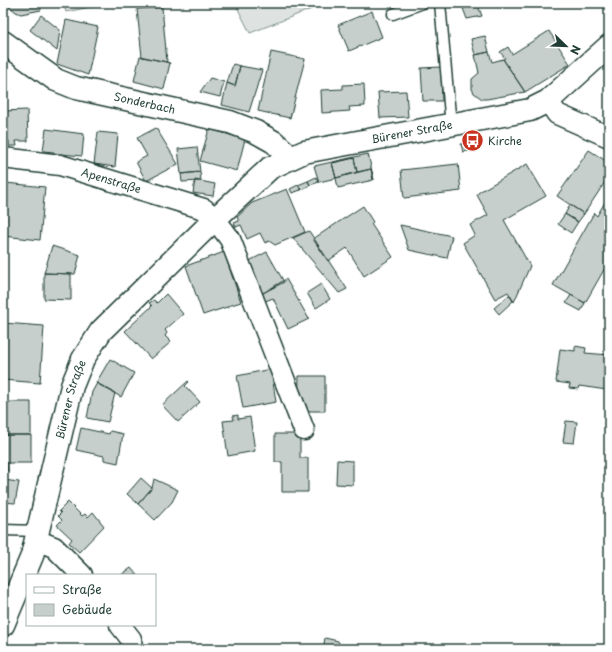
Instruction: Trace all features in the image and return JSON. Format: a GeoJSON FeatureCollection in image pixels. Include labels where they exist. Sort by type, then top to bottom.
{"type":"FeatureCollection","features":[{"type":"Feature","properties":{"kind":"street","name":"Sonderbach"},"geometry":{"type":"LineString","coordinates":[[3,42],[56,80],[76,88],[230,122],[256,132],[274,142],[284,151],[288,159]]}},
{"type":"Feature","properties":{"kind":"street","name":"Bürener Straße"},"geometry":{"type":"LineString","coordinates":[[3,625],[32,556],[72,386],[83,359],[101,331],[215,219],[270,168],[304,152],[451,126],[530,110],[548,101],[609,46]]}},
{"type":"Feature","properties":{"kind":"street"},"geometry":{"type":"LineString","coordinates":[[548,101],[557,114],[609,137]]}},
{"type":"Feature","properties":{"kind":"street","name":"Apenstraße"},"geometry":{"type":"LineString","coordinates":[[3,158],[60,164],[204,209],[215,219]]}},
{"type":"Feature","properties":{"kind":"street"},"geometry":{"type":"LineString","coordinates":[[215,219],[230,239],[304,430]]}},
{"type":"Feature","properties":{"kind":"street"},"geometry":{"type":"LineString","coordinates":[[37,536],[54,547],[81,574]]}},
{"type":"Feature","properties":{"kind":"street"},"geometry":{"type":"LineString","coordinates":[[121,626],[131,639],[132,649]]}},
{"type":"Feature","properties":{"kind":"lane"},"geometry":{"type":"LineString","coordinates":[[393,14],[423,3]]}},
{"type":"Feature","properties":{"kind":"lane"},"geometry":{"type":"LineString","coordinates":[[440,3],[451,126]]}},
{"type":"Feature","properties":{"kind":"lane"},"geometry":{"type":"LineString","coordinates":[[3,530],[37,536]]}},
{"type":"Feature","properties":{"kind":"shaded area"},"geometry":{"type":"Polygon","coordinates":[[[63,3],[110,3],[66,12],[63,3]]]}},
{"type":"Feature","properties":{"kind":"shaded area"},"geometry":{"type":"Polygon","coordinates":[[[235,3],[327,3],[250,33],[235,3]]]}},
{"type":"Feature","properties":{"kind":"building"},"geometry":{"type":"Polygon","coordinates":[[[5,3],[40,3],[41,10],[21,14],[5,3]]]}},
{"type":"Feature","properties":{"kind":"building"},"geometry":{"type":"Polygon","coordinates":[[[461,3],[477,3],[482,16],[467,19],[461,3]]]}},
{"type":"Feature","properties":{"kind":"building"},"geometry":{"type":"Polygon","coordinates":[[[162,7],[167,62],[142,57],[137,9],[162,7]]]}},
{"type":"Feature","properties":{"kind":"building"},"geometry":{"type":"Polygon","coordinates":[[[372,11],[382,37],[349,51],[338,25],[372,11]]]}},
{"type":"Feature","properties":{"kind":"building"},"geometry":{"type":"Polygon","coordinates":[[[41,15],[60,30],[57,51],[30,30],[41,15]]]}},
{"type":"Feature","properties":{"kind":"building"},"geometry":{"type":"Polygon","coordinates":[[[66,20],[98,27],[88,75],[57,64],[66,20]]]}},
{"type":"Feature","properties":{"kind":"building"},"geometry":{"type":"Polygon","coordinates":[[[549,31],[570,64],[525,92],[500,52],[508,47],[512,54],[549,31]]]}},
{"type":"Feature","properties":{"kind":"building"},"geometry":{"type":"Polygon","coordinates":[[[485,36],[489,52],[475,55],[471,39],[485,36]]]}},
{"type":"Feature","properties":{"kind":"building"},"geometry":{"type":"Polygon","coordinates":[[[271,52],[305,59],[290,118],[258,111],[271,52]]]}},
{"type":"Feature","properties":{"kind":"building"},"geometry":{"type":"Polygon","coordinates":[[[489,52],[492,62],[503,59],[525,92],[487,99],[482,99],[474,93],[472,89],[472,79],[479,73],[475,55],[489,52]]]}},
{"type":"Feature","properties":{"kind":"building"},"geometry":{"type":"Polygon","coordinates":[[[140,56],[170,63],[164,89],[134,81],[140,56]]]}},
{"type":"Feature","properties":{"kind":"building"},"geometry":{"type":"Polygon","coordinates":[[[233,64],[240,66],[235,86],[227,83],[233,64]]]}},
{"type":"Feature","properties":{"kind":"building"},"geometry":{"type":"Polygon","coordinates":[[[240,66],[262,70],[249,112],[222,105],[227,83],[235,86],[240,66]]]}},
{"type":"Feature","properties":{"kind":"building"},"geometry":{"type":"Polygon","coordinates":[[[441,67],[442,101],[423,101],[421,68],[441,67]]]}},
{"type":"Feature","properties":{"kind":"building"},"geometry":{"type":"Polygon","coordinates":[[[210,78],[224,82],[220,97],[200,92],[210,78]]]}},
{"type":"Feature","properties":{"kind":"building"},"geometry":{"type":"Polygon","coordinates":[[[364,84],[365,106],[349,107],[350,111],[322,113],[321,90],[343,89],[343,85],[364,84]]]}},
{"type":"Feature","properties":{"kind":"building"},"geometry":{"type":"Polygon","coordinates":[[[406,91],[408,117],[380,118],[378,92],[406,91]]]}},
{"type":"Feature","properties":{"kind":"building"},"geometry":{"type":"Polygon","coordinates":[[[27,110],[28,141],[16,141],[17,146],[9,146],[9,141],[3,141],[3,111],[27,110]]]}},
{"type":"Feature","properties":{"kind":"building"},"geometry":{"type":"Polygon","coordinates":[[[156,128],[178,164],[146,181],[136,162],[147,156],[137,138],[156,128]]]}},
{"type":"Feature","properties":{"kind":"building"},"geometry":{"type":"Polygon","coordinates":[[[46,129],[84,134],[82,156],[61,154],[60,157],[53,156],[54,152],[43,151],[46,129]]]}},
{"type":"Feature","properties":{"kind":"building"},"geometry":{"type":"Polygon","coordinates":[[[209,129],[245,139],[237,171],[200,161],[209,129]]]}},
{"type":"Feature","properties":{"kind":"building"},"geometry":{"type":"Polygon","coordinates":[[[98,132],[118,134],[115,167],[94,164],[98,132]]]}},
{"type":"Feature","properties":{"kind":"building"},"geometry":{"type":"Polygon","coordinates":[[[475,141],[477,149],[463,152],[461,144],[475,141]]]}},
{"type":"Feature","properties":{"kind":"building"},"geometry":{"type":"Polygon","coordinates":[[[197,147],[200,172],[181,174],[178,149],[197,147]]]}},
{"type":"Feature","properties":{"kind":"building"},"geometry":{"type":"Polygon","coordinates":[[[589,150],[609,163],[609,176],[584,214],[557,196],[589,150]]]}},
{"type":"Feature","properties":{"kind":"building"},"geometry":{"type":"Polygon","coordinates":[[[368,154],[374,180],[371,169],[357,172],[354,158],[332,163],[336,178],[319,182],[314,166],[368,154]]]}},
{"type":"Feature","properties":{"kind":"building"},"geometry":{"type":"Polygon","coordinates":[[[354,158],[357,172],[336,178],[332,163],[354,158]]]}},
{"type":"Feature","properties":{"kind":"building"},"geometry":{"type":"Polygon","coordinates":[[[458,164],[461,191],[404,198],[401,170],[458,164]]]}},
{"type":"Feature","properties":{"kind":"building"},"geometry":{"type":"Polygon","coordinates":[[[527,164],[546,196],[504,220],[530,266],[514,302],[508,292],[495,299],[463,243],[475,235],[470,225],[488,215],[477,195],[479,192],[527,164]]]}},
{"type":"Feature","properties":{"kind":"building"},"geometry":{"type":"Polygon","coordinates":[[[371,169],[373,180],[338,188],[336,178],[371,169]]]}},
{"type":"Feature","properties":{"kind":"building"},"geometry":{"type":"Polygon","coordinates":[[[200,172],[201,181],[182,182],[181,174],[200,172]]]}},
{"type":"Feature","properties":{"kind":"building"},"geometry":{"type":"Polygon","coordinates":[[[316,177],[319,182],[310,185],[308,181],[316,177]]]}},
{"type":"Feature","properties":{"kind":"building"},"geometry":{"type":"Polygon","coordinates":[[[195,180],[215,184],[213,196],[193,193],[195,180]]]}},
{"type":"Feature","properties":{"kind":"building"},"geometry":{"type":"Polygon","coordinates":[[[308,181],[310,185],[301,190],[298,185],[308,181]]]}},
{"type":"Feature","properties":{"kind":"building"},"geometry":{"type":"Polygon","coordinates":[[[6,183],[45,187],[40,240],[3,236],[6,183]]]}},
{"type":"Feature","properties":{"kind":"building"},"geometry":{"type":"Polygon","coordinates":[[[298,185],[301,190],[292,193],[290,189],[298,185]]]}},
{"type":"Feature","properties":{"kind":"building"},"geometry":{"type":"Polygon","coordinates":[[[287,189],[305,232],[275,245],[269,241],[265,243],[260,233],[247,239],[241,225],[236,227],[234,223],[239,221],[237,217],[252,203],[287,189]]]}},
{"type":"Feature","properties":{"kind":"building"},"geometry":{"type":"Polygon","coordinates":[[[609,195],[609,261],[585,303],[553,285],[594,213],[597,216],[609,195]]]}},
{"type":"Feature","properties":{"kind":"building"},"geometry":{"type":"Polygon","coordinates":[[[570,205],[584,214],[578,222],[565,214],[570,205]]]}},
{"type":"Feature","properties":{"kind":"building"},"geometry":{"type":"Polygon","coordinates":[[[363,206],[373,222],[371,224],[393,257],[364,276],[347,248],[328,261],[313,239],[363,206]]]}},
{"type":"Feature","properties":{"kind":"building"},"geometry":{"type":"Polygon","coordinates":[[[565,214],[578,222],[571,233],[558,224],[565,214]]]}},
{"type":"Feature","properties":{"kind":"building"},"geometry":{"type":"Polygon","coordinates":[[[400,225],[452,236],[447,258],[409,250],[400,225]]]}},
{"type":"Feature","properties":{"kind":"building"},"geometry":{"type":"Polygon","coordinates":[[[309,231],[347,289],[339,293],[293,238],[309,231]]]}},
{"type":"Feature","properties":{"kind":"building"},"geometry":{"type":"Polygon","coordinates":[[[52,246],[80,255],[75,274],[44,273],[52,246]]]}},
{"type":"Feature","properties":{"kind":"building"},"geometry":{"type":"Polygon","coordinates":[[[224,252],[241,302],[228,306],[229,308],[227,307],[203,315],[186,266],[224,252]]]}},
{"type":"Feature","properties":{"kind":"building"},"geometry":{"type":"Polygon","coordinates":[[[267,252],[284,282],[259,295],[243,264],[267,252]]]}},
{"type":"Feature","properties":{"kind":"building"},"geometry":{"type":"Polygon","coordinates":[[[44,273],[71,274],[71,300],[44,299],[44,273]]]}},
{"type":"Feature","properties":{"kind":"building"},"geometry":{"type":"Polygon","coordinates":[[[286,279],[309,319],[288,329],[273,298],[263,302],[260,295],[286,279]]]}},
{"type":"Feature","properties":{"kind":"building"},"geometry":{"type":"Polygon","coordinates":[[[321,284],[330,299],[316,308],[307,293],[321,284]]]}},
{"type":"Feature","properties":{"kind":"building"},"geometry":{"type":"Polygon","coordinates":[[[166,294],[183,314],[165,330],[167,333],[165,336],[171,342],[151,359],[125,331],[152,306],[149,303],[154,300],[157,303],[166,294]]]}},
{"type":"Feature","properties":{"kind":"building"},"geometry":{"type":"Polygon","coordinates":[[[509,295],[513,301],[499,314],[494,308],[509,295]]]}},
{"type":"Feature","properties":{"kind":"building"},"geometry":{"type":"Polygon","coordinates":[[[571,295],[585,303],[581,311],[566,303],[571,295]]]}},
{"type":"Feature","properties":{"kind":"building"},"geometry":{"type":"Polygon","coordinates":[[[3,323],[44,326],[40,383],[3,380],[3,323]]]}},
{"type":"Feature","properties":{"kind":"building"},"geometry":{"type":"Polygon","coordinates":[[[575,346],[586,348],[585,353],[609,355],[607,390],[579,386],[578,389],[569,388],[570,384],[556,382],[560,349],[575,351],[575,346]]]}},
{"type":"Feature","properties":{"kind":"building"},"geometry":{"type":"Polygon","coordinates":[[[110,359],[134,373],[121,397],[96,383],[110,359]]]}},
{"type":"Feature","properties":{"kind":"building"},"geometry":{"type":"Polygon","coordinates":[[[271,369],[276,402],[243,408],[237,376],[271,369]]]}},
{"type":"Feature","properties":{"kind":"building"},"geometry":{"type":"Polygon","coordinates":[[[299,376],[325,376],[325,411],[298,411],[299,376]]]}},
{"type":"Feature","properties":{"kind":"building"},"geometry":{"type":"Polygon","coordinates":[[[188,381],[189,382],[185,386],[200,402],[178,422],[162,405],[188,381]]]}},
{"type":"Feature","properties":{"kind":"building"},"geometry":{"type":"Polygon","coordinates":[[[97,383],[115,393],[108,422],[87,418],[92,392],[97,383]]]}},
{"type":"Feature","properties":{"kind":"building"},"geometry":{"type":"Polygon","coordinates":[[[3,402],[31,402],[31,435],[6,435],[6,432],[3,431],[3,402]]]}},
{"type":"Feature","properties":{"kind":"building"},"geometry":{"type":"Polygon","coordinates":[[[238,415],[238,419],[250,417],[255,451],[228,456],[223,421],[234,420],[233,416],[238,415]]]}},
{"type":"Feature","properties":{"kind":"building"},"geometry":{"type":"Polygon","coordinates":[[[566,421],[577,422],[574,443],[563,442],[566,421]]]}},
{"type":"Feature","properties":{"kind":"building"},"geometry":{"type":"Polygon","coordinates":[[[81,428],[109,434],[110,431],[123,434],[118,463],[104,460],[104,456],[76,450],[81,428]]]}},
{"type":"Feature","properties":{"kind":"building"},"geometry":{"type":"Polygon","coordinates":[[[275,434],[300,434],[300,458],[308,458],[308,492],[282,492],[282,462],[275,462],[275,434]]]}},
{"type":"Feature","properties":{"kind":"building"},"geometry":{"type":"Polygon","coordinates":[[[3,435],[31,435],[31,463],[7,463],[8,471],[3,471],[3,435]]]}},
{"type":"Feature","properties":{"kind":"building"},"geometry":{"type":"Polygon","coordinates":[[[337,460],[353,461],[353,485],[336,484],[337,460]]]}},
{"type":"Feature","properties":{"kind":"building"},"geometry":{"type":"Polygon","coordinates":[[[141,478],[152,488],[138,504],[127,494],[141,478]]]}},
{"type":"Feature","properties":{"kind":"building"},"geometry":{"type":"Polygon","coordinates":[[[154,479],[178,490],[172,502],[155,520],[138,504],[152,488],[154,479]]]}},
{"type":"Feature","properties":{"kind":"building"},"geometry":{"type":"Polygon","coordinates":[[[3,480],[19,482],[15,503],[3,502],[3,480]]]}},
{"type":"Feature","properties":{"kind":"building"},"geometry":{"type":"Polygon","coordinates":[[[68,502],[82,516],[85,514],[88,517],[93,512],[104,526],[79,552],[69,543],[72,539],[57,525],[62,520],[58,516],[61,513],[59,511],[68,502]]]}},
{"type":"Feature","properties":{"kind":"building"},"geometry":{"type":"Polygon","coordinates":[[[131,568],[136,574],[122,574],[131,568]]]}},
{"type":"Feature","properties":{"kind":"building"},"geometry":{"type":"Polygon","coordinates":[[[325,638],[338,641],[340,645],[354,649],[323,649],[325,638]]]}},
{"type":"Feature","properties":{"kind":"place","name":"Kirche"},"geometry":{"type":"Point","coordinates":[473,141]}}]}
